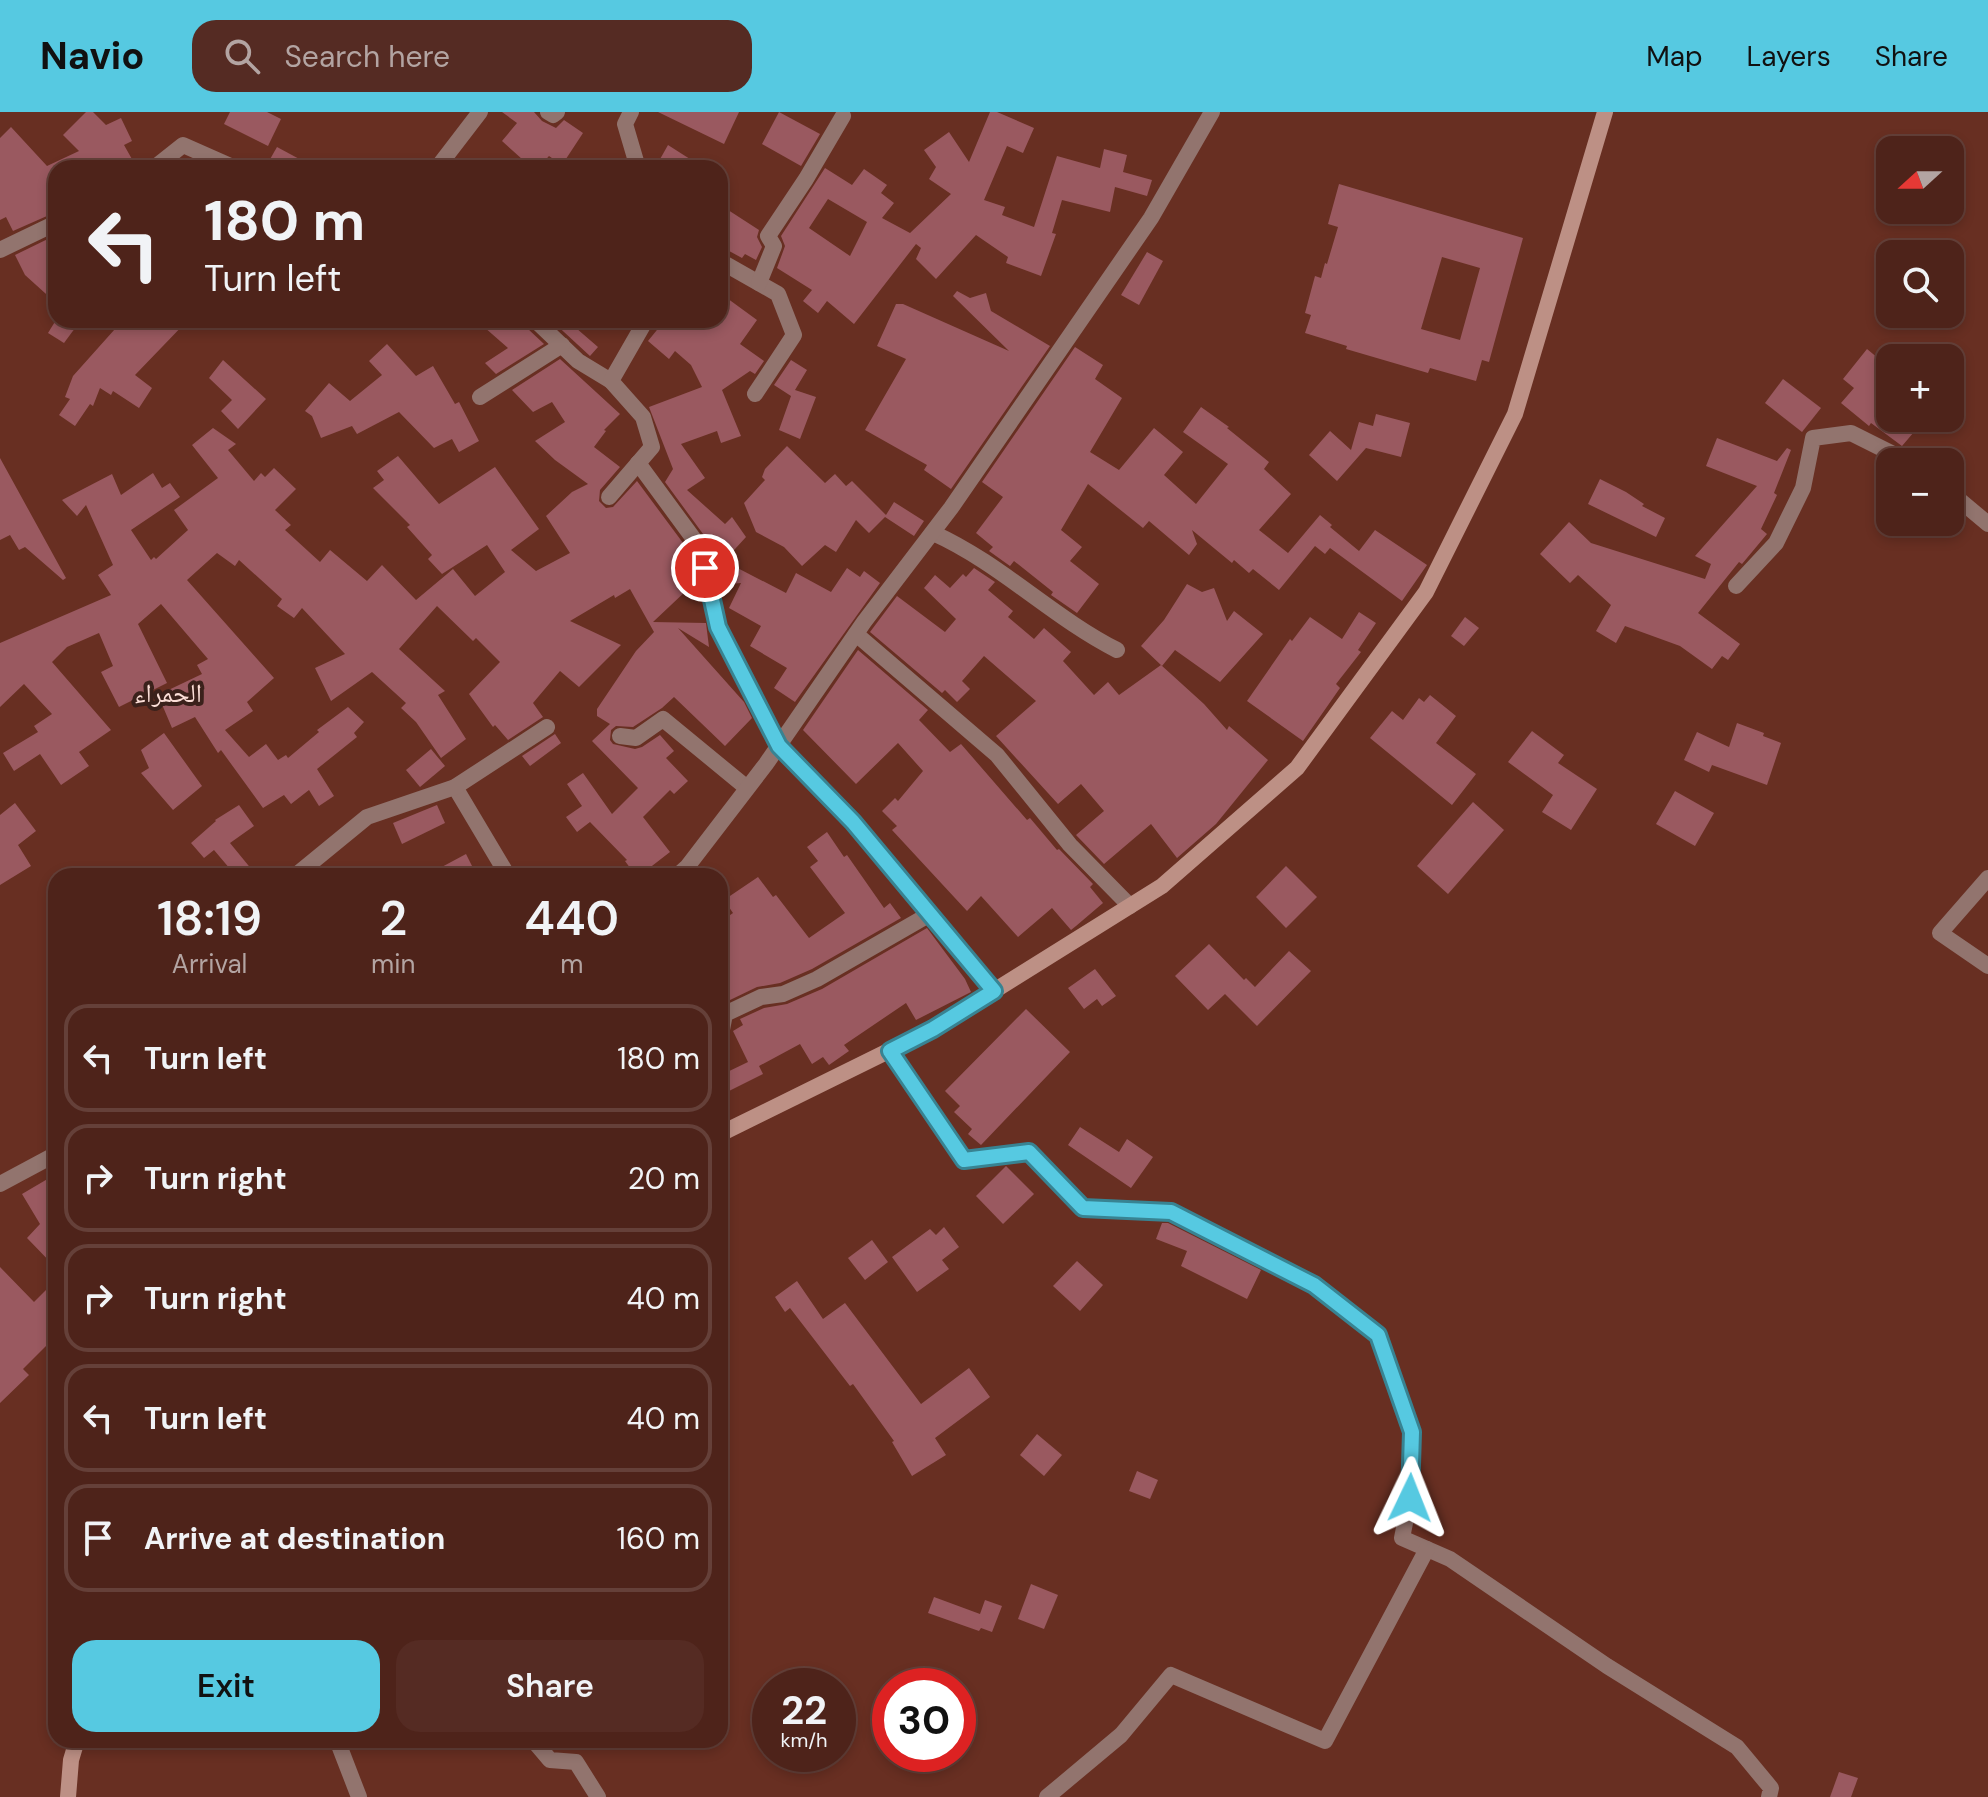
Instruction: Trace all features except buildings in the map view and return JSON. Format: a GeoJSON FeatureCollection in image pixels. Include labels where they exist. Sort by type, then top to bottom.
{"type":"FeatureCollection","features":[{"type":"Feature","properties":{"kind":"street"},"geometry":{"type":"LineString","coordinates":[[443,160],[480,112]]}},
{"type":"Feature","properties":{"kind":"street"},"geometry":{"type":"LineString","coordinates":[[548,112],[553,115],[557,112]]}},
{"type":"Feature","properties":{"kind":"street"},"geometry":{"type":"LineString","coordinates":[[631,112],[625,124],[636,160]]}},
{"type":"Feature","properties":{"kind":"street"},"geometry":{"type":"LineString","coordinates":[[686,868],[779,746],[856,634],[933,533],[1151,218],[1212,112]]}},
{"type":"Feature","properties":{"kind":"street"},"geometry":{"type":"LineString","coordinates":[[728,1130],[933,1029],[1162,886],[1297,768],[1426,592],[1515,414],[1605,112]]}},
{"type":"Feature","properties":{"kind":"street"},"geometry":{"type":"LineString","coordinates":[[759,283],[774,246],[768,236],[843,116]]}},
{"type":"Feature","properties":{"kind":"street"},"geometry":{"type":"LineString","coordinates":[[164,160],[183,145],[217,160]]}},
{"type":"Feature","properties":{"kind":"street"},"geometry":{"type":"LineString","coordinates":[[0,250],[48,227]]}},
{"type":"Feature","properties":{"kind":"street"},"geometry":{"type":"LineString","coordinates":[[728,266],[778,294],[794,335],[755,394]]}},
{"type":"Feature","properties":{"kind":"street"},"geometry":{"type":"LineString","coordinates":[[544,328],[578,361],[611,381],[643,417],[652,447],[609,497]]}},
{"type":"Feature","properties":{"kind":"street"},"geometry":{"type":"LineString","coordinates":[[611,381],[641,328]]}},
{"type":"Feature","properties":{"kind":"street"},"geometry":{"type":"LineString","coordinates":[[480,397],[562,345]]}},
{"type":"Feature","properties":{"kind":"street"},"geometry":{"type":"LineString","coordinates":[[1736,586],[1776,543],[1803,488],[1813,438],[1851,433],[1881,448]]}},
{"type":"Feature","properties":{"kind":"street"},"geometry":{"type":"LineString","coordinates":[[638,463],[696,542],[718,627],[779,746],[853,822],[994,991]]}},
{"type":"Feature","properties":{"kind":"street"},"geometry":{"type":"LineString","coordinates":[[1964,504],[1988,524]]}},
{"type":"Feature","properties":{"kind":"street"},"geometry":{"type":"LineString","coordinates":[[933,533],[965,547],[1084,633],[1117,650]]}},
{"type":"Feature","properties":{"kind":"street"},"geometry":{"type":"LineString","coordinates":[[856,634],[997,755],[1070,845],[1130,906]]}},
{"type":"Feature","properties":{"kind":"street"},"geometry":{"type":"LineString","coordinates":[[620,736],[636,738],[663,719],[747,788]]}},
{"type":"Feature","properties":{"kind":"street"},"geometry":{"type":"LineString","coordinates":[[305,868],[367,817],[455,787],[547,727]]}},
{"type":"Feature","properties":{"kind":"street"},"geometry":{"type":"LineString","coordinates":[[455,787],[503,868]]}},
{"type":"Feature","properties":{"kind":"street"},"geometry":{"type":"LineString","coordinates":[[1988,878],[1940,933],[1988,966]]}},
{"type":"Feature","properties":{"kind":"street"},"geometry":{"type":"LineString","coordinates":[[728,1013],[761,997],[783,994],[817,979],[930,914]]}},
{"type":"Feature","properties":{"kind":"street"},"geometry":{"type":"LineString","coordinates":[[890,1051],[964,1160],[1029,1152],[1083,1208],[1171,1212],[1314,1285],[1378,1335],[1412,1432],[1410,1498],[1402,1538],[1450,1559],[1607,1666],[1737,1747],[1771,1788],[1769,1797]]}},
{"type":"Feature","properties":{"kind":"street"},"geometry":{"type":"LineString","coordinates":[[0,1184],[48,1158]]}},
{"type":"Feature","properties":{"kind":"street"},"geometry":{"type":"LineString","coordinates":[[1047,1797],[1121,1735],[1171,1675],[1325,1741],[1427,1549]]}},
{"type":"Feature","properties":{"kind":"street"},"geometry":{"type":"LineString","coordinates":[[68,1797],[75,1748]]}},
{"type":"Feature","properties":{"kind":"street"},"geometry":{"type":"LineString","coordinates":[[340,1748],[359,1797]]}},
{"type":"Feature","properties":{"kind":"street"},"geometry":{"type":"LineString","coordinates":[[540,1748],[550,1760],[576,1762],[598,1797]]}},
{"type":"Feature","properties":{"kind":"district","name":"الحمراء"},"geometry":{"type":"Point","coordinates":[168,693]}},
{"type":"Feature","properties":{"kind":"route"},"geometry":{"type":"LineString","coordinates":[[705,568],[718,627],[779,746],[853,822],[994,991],[933,1029],[890,1051],[964,1160],[1029,1152],[1083,1208],[1171,1212],[1314,1285],[1378,1335],[1412,1432],[1410,1498]]}}]}
